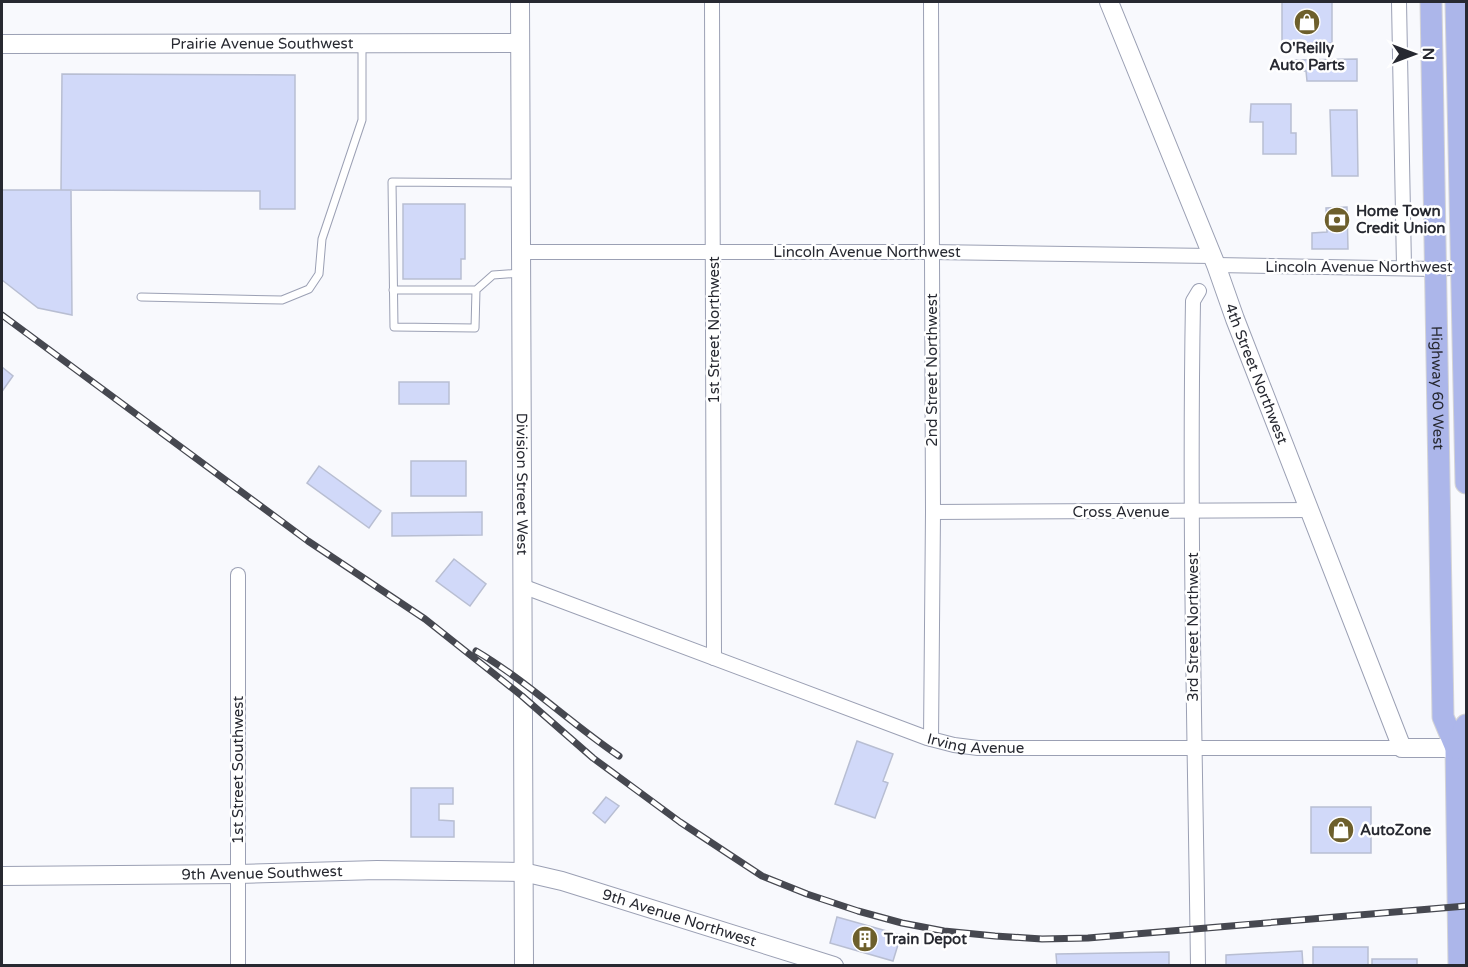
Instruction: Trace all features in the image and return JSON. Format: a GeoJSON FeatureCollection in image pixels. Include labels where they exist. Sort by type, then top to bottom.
{"type":"FeatureCollection","features":[{"type":"Feature","properties":{"kind":"main road","name":"Highway 60 West"},"geometry":{"type":"LineString","coordinates":[[1431,2],[1443,717],[1460,760]]}},
{"type":"Feature","properties":{"kind":"main road","name":"Highway 60 West"},"geometry":{"type":"LineString","coordinates":[[1456,2],[1464,267],[1467,483]]}},
{"type":"Feature","properties":{"kind":"main road"},"geometry":{"type":"LineString","coordinates":[[1459,966],[1460,760],[1467,725]]}},
{"type":"Feature","properties":{"kind":"street","name":"Division Street West"},"geometry":{"type":"LineString","coordinates":[[520,2],[524,966]]}},
{"type":"Feature","properties":{"kind":"street","name":"1st Street Northwest"},"geometry":{"type":"LineString","coordinates":[[712,2],[714,658]]}},
{"type":"Feature","properties":{"kind":"street","name":"2nd Street Northwest"},"geometry":{"type":"LineString","coordinates":[[931,739],[932,2]]}},
{"type":"Feature","properties":{"kind":"street","name":"4th Street Northwest"},"geometry":{"type":"LineString","coordinates":[[1109,2],[1214,261],[1402,748]]}},
{"type":"Feature","properties":{"kind":"street"},"geometry":{"type":"LineString","coordinates":[[1399,2],[1404,267]]}},
{"type":"Feature","properties":{"kind":"street","name":"Prairie Avenue Southwest"},"geometry":{"type":"LineString","coordinates":[[2,44],[520,43]]}},
{"type":"Feature","properties":{"kind":"street","name":"Lincoln Avenue Northwest"},"geometry":{"type":"LineString","coordinates":[[521,252],[931,252],[1434,269],[1464,267]]}},
{"type":"Feature","properties":{"kind":"street","name":"3rd Street Northwest"},"geometry":{"type":"LineString","coordinates":[[1198,966],[1194,748],[1192,301],[1199,291]]}},
{"type":"Feature","properties":{"kind":"street","name":"Cross Avenue"},"geometry":{"type":"LineString","coordinates":[[933,512],[1310,510]]}},
{"type":"Feature","properties":{"kind":"street","name":"1st Street Southwest"},"geometry":{"type":"LineString","coordinates":[[238,575],[238,966]]}},
{"type":"Feature","properties":{"kind":"street","name":"Irving Avenue"},"geometry":{"type":"LineString","coordinates":[[522,586],[931,739],[954,745],[978,748],[1402,748],[1460,760]]}},
{"type":"Feature","properties":{"kind":"street","name":"9th Avenue Southwest"},"geometry":{"type":"LineString","coordinates":[[2,876],[377,870],[522,872]]}},
{"type":"Feature","properties":{"kind":"street","name":"9th Avenue Northwest"},"geometry":{"type":"LineString","coordinates":[[522,872],[562,881],[834,966]]}},
{"type":"Feature","properties":{"kind":"lane"},"geometry":{"type":"LineString","coordinates":[[141,297],[282,300],[309,289],[319,274],[322,239],[362,120],[362,43]]}},
{"type":"Feature","properties":{"kind":"lane"},"geometry":{"type":"LineString","coordinates":[[476,290],[475,328],[394,327],[392,182],[521,183]]}},
{"type":"Feature","properties":{"kind":"lane"},"geometry":{"type":"LineString","coordinates":[[393,290],[476,290],[493,275],[521,273]]}},
{"type":"Feature","properties":{"kind":"building","name":"O'Reilly Auto Parts"},"geometry":{"type":"Polygon","coordinates":[[[1282,2],[1332,2],[1332,43],[1282,43],[1282,2]]]}},
{"type":"Feature","properties":{"kind":"building"},"geometry":{"type":"Polygon","coordinates":[[[1357,59],[1357,81],[1307,81],[1306,71],[1292,71],[1292,60],[1357,59]]]}},
{"type":"Feature","properties":{"kind":"building"},"geometry":{"type":"Polygon","coordinates":[[[62,74],[295,75],[295,209],[260,209],[260,191],[61,190],[62,74]]]}},
{"type":"Feature","properties":{"kind":"building"},"geometry":{"type":"Polygon","coordinates":[[[1251,104],[1291,104],[1291,133],[1296,133],[1296,154],[1263,154],[1263,122],[1250,122],[1251,104]]]}},
{"type":"Feature","properties":{"kind":"building"},"geometry":{"type":"Polygon","coordinates":[[[1330,110],[1357,110],[1358,176],[1332,176],[1330,110]]]}},
{"type":"Feature","properties":{"kind":"building"},"geometry":{"type":"Polygon","coordinates":[[[2,190],[71,190],[72,315],[38,308],[2,280],[2,190]]]}},
{"type":"Feature","properties":{"kind":"building"},"geometry":{"type":"Polygon","coordinates":[[[403,204],[465,204],[465,259],[461,259],[461,279],[403,279],[403,204]]]}},
{"type":"Feature","properties":{"kind":"building","name":"Home Town Credit Union"},"geometry":{"type":"Polygon","coordinates":[[[1347,207],[1348,249],[1312,249],[1312,233],[1327,232],[1326,208],[1347,207]]]}},
{"type":"Feature","properties":{"kind":"building"},"geometry":{"type":"Polygon","coordinates":[[[2,367],[13,376],[3,390],[2,389],[2,367]]]}},
{"type":"Feature","properties":{"kind":"building"},"geometry":{"type":"Polygon","coordinates":[[[399,382],[449,382],[449,404],[399,404],[399,382]]]}},
{"type":"Feature","properties":{"kind":"building"},"geometry":{"type":"Polygon","coordinates":[[[411,461],[466,461],[466,496],[411,496],[411,461]]]}},
{"type":"Feature","properties":{"kind":"building"},"geometry":{"type":"Polygon","coordinates":[[[319,466],[381,511],[369,528],[307,483],[319,466]]]}},
{"type":"Feature","properties":{"kind":"building"},"geometry":{"type":"Polygon","coordinates":[[[482,512],[482,535],[392,536],[392,513],[482,512]]]}},
{"type":"Feature","properties":{"kind":"building"},"geometry":{"type":"Polygon","coordinates":[[[454,559],[486,584],[470,606],[436,581],[454,559]]]}},
{"type":"Feature","properties":{"kind":"building"},"geometry":{"type":"Polygon","coordinates":[[[857,741],[893,754],[883,781],[888,783],[875,818],[835,804],[857,741]]]}},
{"type":"Feature","properties":{"kind":"building"},"geometry":{"type":"Polygon","coordinates":[[[411,788],[453,788],[453,804],[439,804],[439,820],[454,821],[454,837],[411,837],[411,788]]]}},
{"type":"Feature","properties":{"kind":"building"},"geometry":{"type":"Polygon","coordinates":[[[606,797],[619,806],[605,823],[593,813],[606,797]]]}},
{"type":"Feature","properties":{"kind":"building","name":"AutoZone"},"geometry":{"type":"Polygon","coordinates":[[[1311,807],[1371,807],[1371,853],[1311,853],[1311,807]]]}},
{"type":"Feature","properties":{"kind":"building","name":"Train Depot"},"geometry":{"type":"Polygon","coordinates":[[[837,917],[901,935],[893,961],[830,943],[837,917]]]}},
{"type":"Feature","properties":{"kind":"building"},"geometry":{"type":"Polygon","coordinates":[[[1313,947],[1368,947],[1368,966],[1313,966],[1313,947]]]}},
{"type":"Feature","properties":{"kind":"building"},"geometry":{"type":"Polygon","coordinates":[[[1302,951],[1303,966],[1226,966],[1226,955],[1302,951]]]}},
{"type":"Feature","properties":{"kind":"building"},"geometry":{"type":"Polygon","coordinates":[[[1169,952],[1169,966],[1057,966],[1056,954],[1169,952]]]}},
{"type":"Feature","properties":{"kind":"building"},"geometry":{"type":"Polygon","coordinates":[[[1372,959],[1417,959],[1417,966],[1372,966],[1372,959]]]}},
{"type":"Feature","properties":{"kind":"railway"},"geometry":{"type":"LineString","coordinates":[[2,315],[308,541],[425,619],[522,696],[593,758],[680,822],[762,876],[807,894],[902,923],[944,931],[1042,939],[1088,938],[1466,906]]}},
{"type":"Feature","properties":{"kind":"railway"},"geometry":{"type":"LineString","coordinates":[[476,651],[513,675],[619,756]]}},
{"type":"Feature","properties":{"kind":"place","name":"O'Reilly Auto Parts"},"geometry":{"type":"Point","coordinates":[1307,22]}},
{"type":"Feature","properties":{"kind":"place","name":"Home Town Credit Union"},"geometry":{"type":"Point","coordinates":[1337,220]}},
{"type":"Feature","properties":{"kind":"place","name":"AutoZone"},"geometry":{"type":"Point","coordinates":[1341,830]}},
{"type":"Feature","properties":{"kind":"place","name":"Train Depot"},"geometry":{"type":"Point","coordinates":[865,939]}}]}
